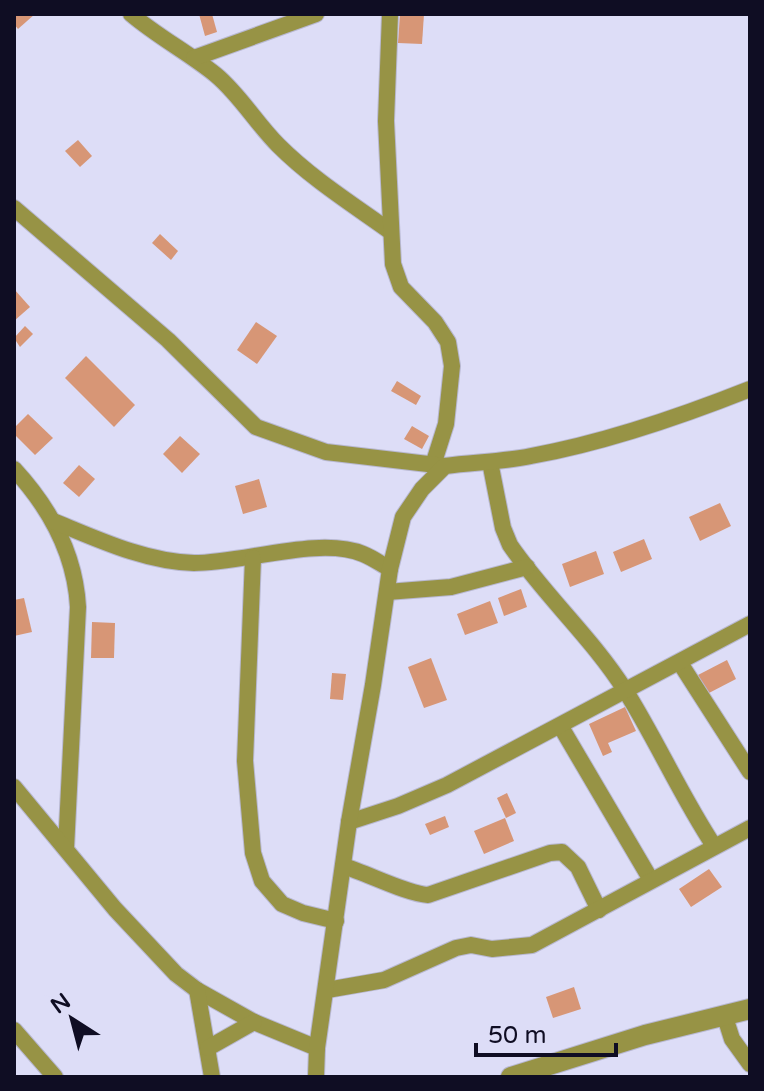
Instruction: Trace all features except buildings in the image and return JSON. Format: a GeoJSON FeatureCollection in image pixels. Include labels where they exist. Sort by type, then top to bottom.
{"type":"FeatureCollection","features":[{"type":"Feature","properties":{"kind":"street"},"geometry":{"type":"LineString","coordinates":[[131,14],[219,78],[252,118],[328,189],[391,232]]}},
{"type":"Feature","properties":{"kind":"street"},"geometry":{"type":"LineString","coordinates":[[194,58],[316,14]]}},
{"type":"Feature","properties":{"kind":"street"},"geometry":{"type":"LineString","coordinates":[[316,1077],[317,1048],[349,822],[390,569],[403,517],[439,466],[452,366],[448,342],[435,322],[401,287],[393,264],[386,121],[390,14]]}},
{"type":"Feature","properties":{"kind":"street"},"geometry":{"type":"LineString","coordinates":[[14,208],[168,340],[256,427],[326,452],[439,466],[533,456],[626,431],[750,389]]}},
{"type":"Feature","properties":{"kind":"street"},"geometry":{"type":"LineString","coordinates":[[490,462],[503,528],[510,545],[605,661],[625,691],[690,810],[714,846]]}},
{"type":"Feature","properties":{"kind":"street"},"geometry":{"type":"LineString","coordinates":[[14,469],[34,491],[53,521],[68,551],[77,582],[66,849]]}},
{"type":"Feature","properties":{"kind":"street"},"geometry":{"type":"LineString","coordinates":[[53,521],[130,550],[191,563],[333,548],[363,554],[390,569]]}},
{"type":"Feature","properties":{"kind":"street"},"geometry":{"type":"LineString","coordinates":[[253,558],[245,761],[253,853],[262,881],[282,904],[336,921]]}},
{"type":"Feature","properties":{"kind":"street"},"geometry":{"type":"LineString","coordinates":[[387,592],[451,587],[527,567]]}},
{"type":"Feature","properties":{"kind":"street"},"geometry":{"type":"LineString","coordinates":[[349,822],[447,785],[750,624]]}},
{"type":"Feature","properties":{"kind":"street"},"geometry":{"type":"LineString","coordinates":[[680,663],[750,772]]}},
{"type":"Feature","properties":{"kind":"street"},"geometry":{"type":"LineString","coordinates":[[561,727],[651,880]]}},
{"type":"Feature","properties":{"kind":"street"},"geometry":{"type":"LineString","coordinates":[[14,787],[151,950],[197,990],[254,1022],[317,1048]]}},
{"type":"Feature","properties":{"kind":"street"},"geometry":{"type":"LineString","coordinates":[[327,990],[384,980],[456,948],[471,945],[492,949],[532,945],[750,828]]}},
{"type":"Feature","properties":{"kind":"street"},"geometry":{"type":"LineString","coordinates":[[343,866],[416,894],[428,895],[550,853],[562,852],[578,867],[599,910]]}},
{"type":"Feature","properties":{"kind":"street"},"geometry":{"type":"LineString","coordinates":[[197,990],[212,1077]]}},
{"type":"Feature","properties":{"kind":"street"},"geometry":{"type":"LineString","coordinates":[[511,1077],[564,1058],[750,1009]]}},
{"type":"Feature","properties":{"kind":"street"},"geometry":{"type":"LineString","coordinates":[[724,1014],[732,1039],[750,1064]]}},
{"type":"Feature","properties":{"kind":"street"},"geometry":{"type":"LineString","coordinates":[[208,1048],[254,1022]]}},
{"type":"Feature","properties":{"kind":"street"},"geometry":{"type":"LineString","coordinates":[[14,1030],[55,1077]]}}]}
